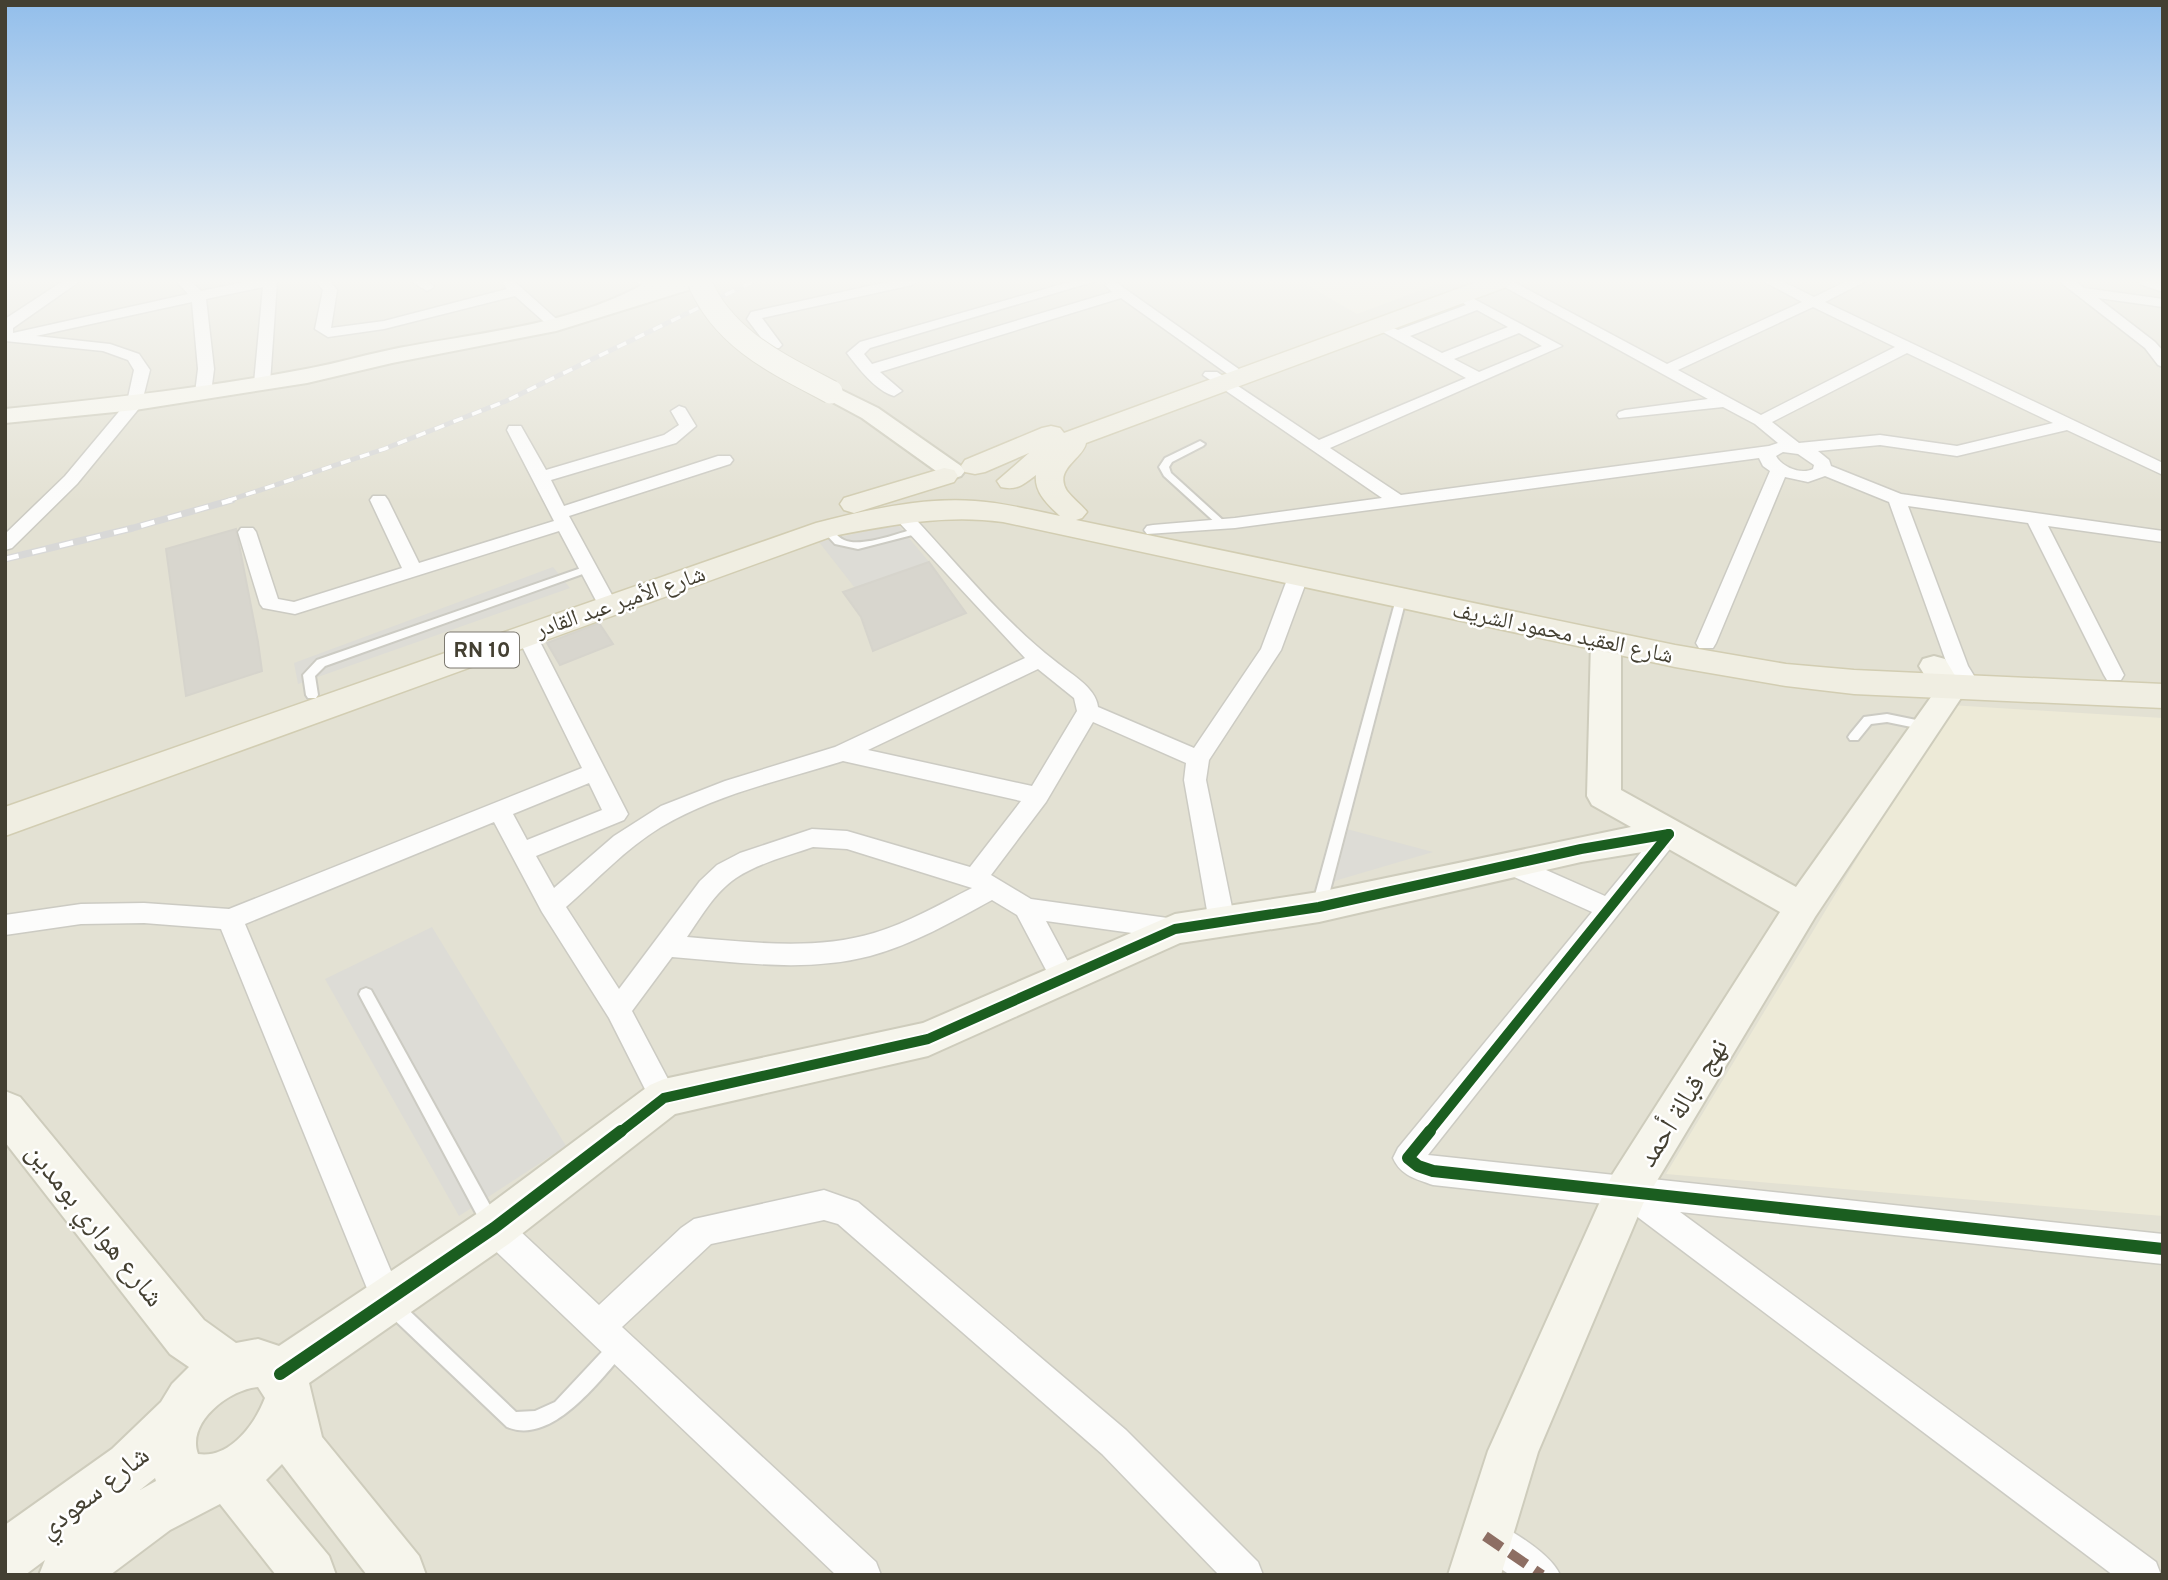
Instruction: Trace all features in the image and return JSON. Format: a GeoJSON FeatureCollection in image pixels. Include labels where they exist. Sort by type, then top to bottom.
{"type":"FeatureCollection","features":[{"type":"Feature","properties":{"kind":"main road","name":"شارع الأمير عبد القادر"},"geometry":{"type":"LineString","coordinates":[[5,805],[598,589],[957,471],[1045,436],[1290,355]]}},
{"type":"Feature","properties":{"kind":"main road","name":"شارع الأمير عبد القادر"},"geometry":{"type":"LineString","coordinates":[[5,822],[526,634],[598,589],[826,529],[909,523],[968,509],[991,507],[1002,502],[1011,487],[1050,450],[1227,376],[1303,355]]}},
{"type":"Feature","properties":{"kind":"main road"},"geometry":{"type":"LineString","coordinates":[[1072,512],[1051,491],[1048,477],[1054,464],[1087,433]]}},
{"type":"Feature","properties":{"kind":"main road","name":"شارع العقيد محمود الشريف"},"geometry":{"type":"LineString","coordinates":[[957,471],[998,470],[1023,500],[1072,512],[1706,643],[1952,677],[2163,696]]}},
{"type":"Feature","properties":{"kind":"main road"},"geometry":{"type":"LineString","coordinates":[[957,471],[938,482],[938,496],[953,507],[968,509]]}},
{"type":"Feature","properties":{"kind":"main road","name":"شارع العقيد محمود الشريف"},"geometry":{"type":"LineString","coordinates":[[968,509],[1003,513],[1606,642],[1786,675],[2163,677]]}},
{"type":"Feature","properties":{"kind":"street"},"geometry":{"type":"LineString","coordinates":[[5,544],[71,480],[135,403],[142,370],[134,357],[127,355]]}},
{"type":"Feature","properties":{"kind":"street"},"geometry":{"type":"LineString","coordinates":[[203,393],[205,355]]}},
{"type":"Feature","properties":{"kind":"street"},"geometry":{"type":"LineString","coordinates":[[262,383],[264,355]]}},
{"type":"Feature","properties":{"kind":"street"},"geometry":{"type":"LineString","coordinates":[[5,416],[203,393],[405,355]]}},
{"type":"Feature","properties":{"kind":"street"},"geometry":{"type":"LineString","coordinates":[[765,355],[870,413],[957,471]]}},
{"type":"Feature","properties":{"kind":"street"},"geometry":{"type":"LineString","coordinates":[[856,355],[869,370],[894,391]]}},
{"type":"Feature","properties":{"kind":"street"},"geometry":{"type":"LineString","coordinates":[[869,370],[919,355]]}},
{"type":"Feature","properties":{"kind":"street"},"geometry":{"type":"LineString","coordinates":[[1200,355],[1318,447],[1398,501]]}},
{"type":"Feature","properties":{"kind":"street"},"geometry":{"type":"LineString","coordinates":[[1433,355],[1478,379]]}},
{"type":"Feature","properties":{"kind":"street"},"geometry":{"type":"LineString","coordinates":[[1441,359],[1452,355]]}},
{"type":"Feature","properties":{"kind":"street"},"geometry":{"type":"LineString","coordinates":[[1318,447],[1534,355]]}},
{"type":"Feature","properties":{"kind":"street"},"geometry":{"type":"LineString","coordinates":[[1639,355],[1761,421],[1795,448],[1812,454],[1823,464],[1823,469]]}},
{"type":"Feature","properties":{"kind":"street"},"geometry":{"type":"LineString","coordinates":[[1667,370],[1700,355]]}},
{"type":"Feature","properties":{"kind":"street"},"geometry":{"type":"LineString","coordinates":[[1761,421],[1892,355]]}},
{"type":"Feature","properties":{"kind":"street"},"geometry":{"type":"LineString","coordinates":[[1919,355],[2163,470]]}},
{"type":"Feature","properties":{"kind":"street"},"geometry":{"type":"LineString","coordinates":[[5,398],[50,410]]}},
{"type":"Feature","properties":{"kind":"street"},"geometry":{"type":"LineString","coordinates":[[1625,415],[1723,402]]}},
{"type":"Feature","properties":{"kind":"street"},"geometry":{"type":"LineString","coordinates":[[542,477],[670,439],[688,426],[679,411]]}},
{"type":"Feature","properties":{"kind":"street"},"geometry":{"type":"LineString","coordinates":[[1153,530],[1222,524],[1398,501],[1770,451],[1780,447],[1880,440],[1957,451],[2067,425]]}},
{"type":"Feature","properties":{"kind":"street"},"geometry":{"type":"LineString","coordinates":[[514,430],[542,477],[598,589]]}},
{"type":"Feature","properties":{"kind":"street"},"geometry":{"type":"LineString","coordinates":[[1770,451],[1767,454],[1769,462],[1779,470],[1807,477],[1820,473],[1823,469]]}},
{"type":"Feature","properties":{"kind":"street"},"geometry":{"type":"LineString","coordinates":[[247,532],[270,604],[295,608],[413,571],[724,460]]}},
{"type":"Feature","properties":{"kind":"street"},"geometry":{"type":"LineString","coordinates":[[1823,469],[1897,499],[2036,521],[2163,537]]}},
{"type":"Feature","properties":{"kind":"street"},"geometry":{"type":"LineString","coordinates":[[1706,643],[1779,470]]}},
{"type":"Feature","properties":{"kind":"street"},"geometry":{"type":"LineString","coordinates":[[1897,499],[1952,677]]}},
{"type":"Feature","properties":{"kind":"street"},"geometry":{"type":"LineString","coordinates":[[379,500],[413,571]]}},
{"type":"Feature","properties":{"kind":"street"},"geometry":{"type":"LineString","coordinates":[[2036,521],[2114,675]]}},
{"type":"Feature","properties":{"kind":"street"},"geometry":{"type":"LineString","coordinates":[[664,946],[807,955],[855,949],[902,934],[984,884],[1088,711],[1087,701],[1081,693],[1004,628],[909,523]]}},
{"type":"Feature","properties":{"kind":"street"},"geometry":{"type":"LineString","coordinates":[[1222,922],[1195,780],[1198,759],[1271,650],[1298,577]]}},
{"type":"Feature","properties":{"kind":"street"},"geometry":{"type":"LineString","coordinates":[[526,634],[630,838]]}},
{"type":"Feature","properties":{"kind":"street"},"geometry":{"type":"LineString","coordinates":[[1581,849],[1596,826],[1604,796],[1606,642]]}},
{"type":"Feature","properties":{"kind":"street"},"geometry":{"type":"LineString","coordinates":[[551,905],[630,838],[667,813],[716,793],[843,753],[1039,660]]}},
{"type":"Feature","properties":{"kind":"street","name":"نهج قبالة أحمد"},"geometry":{"type":"LineString","coordinates":[[1479,1555],[1513,1451],[1628,1190],[1802,908],[1946,698],[1952,677]]}},
{"type":"Feature","properties":{"kind":"street"},"geometry":{"type":"LineString","coordinates":[[1088,711],[1198,759]]}},
{"type":"Feature","properties":{"kind":"street"},"geometry":{"type":"LineString","coordinates":[[843,753],[1038,796]]}},
{"type":"Feature","properties":{"kind":"street"},"geometry":{"type":"LineString","coordinates":[[5,925],[94,914],[144,913],[230,919],[595,772]]}},
{"type":"Feature","properties":{"kind":"street"},"geometry":{"type":"LineString","coordinates":[[1604,796],[1802,908]]}},
{"type":"Feature","properties":{"kind":"street"},"geometry":{"type":"LineString","coordinates":[[499,810],[551,905],[618,1010],[664,1098]]}},
{"type":"Feature","properties":{"kind":"street"},"geometry":{"type":"LineString","coordinates":[[521,852],[616,814]]}},
{"type":"Feature","properties":{"kind":"street"},"geometry":{"type":"LineString","coordinates":[[187,1337],[183,1410],[171,1440],[171,1458],[178,1469],[190,1478],[219,1477],[255,1458],[271,1440],[283,1420],[284,1387],[388,1303],[494,1228],[664,1098],[928,1039],[1175,929],[1319,908],[1581,849],[1669,834]]}},
{"type":"Feature","properties":{"kind":"street"},"geometry":{"type":"LineString","coordinates":[[1669,834],[1408,1158],[1433,1171],[2163,1249]]}},
{"type":"Feature","properties":{"kind":"street"},"geometry":{"type":"LineString","coordinates":[[618,1010],[709,888],[726,872],[748,860],[812,838],[847,840],[984,884],[1026,908],[1175,929]]}},
{"type":"Feature","properties":{"kind":"street"},"geometry":{"type":"LineString","coordinates":[[1511,865],[1608,908]]}},
{"type":"Feature","properties":{"kind":"street"},"geometry":{"type":"LineString","coordinates":[[1026,908],[1064,979]]}},
{"type":"Feature","properties":{"kind":"street"},"geometry":{"type":"LineString","coordinates":[[230,919],[388,1303]]}},
{"type":"Feature","properties":{"kind":"street","name":"شارع هواري بومدين"},"geometry":{"type":"LineString","coordinates":[[5,1110],[187,1337],[232,1368]]}},
{"type":"Feature","properties":{"kind":"street"},"geometry":{"type":"LineString","coordinates":[[1628,1190],[2143,1575]]}},
{"type":"Feature","properties":{"kind":"street"},"geometry":{"type":"LineString","coordinates":[[609,1336],[692,1239],[705,1230],[824,1205],[837,1208],[847,1212],[1114,1442],[1245,1575]]}},
{"type":"Feature","properties":{"kind":"street"},"geometry":{"type":"LineString","coordinates":[[494,1228],[863,1575]]}},
{"type":"Feature","properties":{"kind":"street"},"geometry":{"type":"LineString","coordinates":[[183,1410],[206,1384],[232,1368],[268,1366],[284,1387],[302,1450],[400,1575]]}},
{"type":"Feature","properties":{"kind":"street","name":"شارع سعودي"},"geometry":{"type":"LineString","coordinates":[[5,1557],[131,1467],[183,1410]]}},
{"type":"Feature","properties":{"kind":"street"},"geometry":{"type":"LineString","coordinates":[[219,1477],[310,1575]]}},
{"type":"Feature","properties":{"kind":"street","name":"شارع سعودي"},"geometry":{"type":"LineString","coordinates":[[65,1575],[152,1512],[219,1477]]}},
{"type":"Feature","properties":{"kind":"street"},"geometry":{"type":"LineString","coordinates":[[1479,1555],[1542,1575]]}},
{"type":"Feature","properties":{"kind":"lane"},"geometry":{"type":"LineString","coordinates":[[1200,444],[1168,460],[1164,467],[1167,474],[1222,524]]}},
{"type":"Feature","properties":{"kind":"lane"},"geometry":{"type":"LineString","coordinates":[[1319,908],[1401,599]]}},
{"type":"Feature","properties":{"kind":"lane"},"geometry":{"type":"LineString","coordinates":[[1854,737],[1868,720],[1887,718],[1927,726]]}},
{"type":"Feature","properties":{"kind":"lane"},"geometry":{"type":"LineString","coordinates":[[366,994],[494,1228]]}},
{"type":"Feature","properties":{"kind":"lane"},"geometry":{"type":"LineString","coordinates":[[388,1303],[513,1421],[536,1420],[561,1408],[609,1336]]}},
{"type":"Feature","properties":{"kind":"shaded area"},"geometry":{"type":"Polygon","coordinates":[[[5,355],[2163,355],[2163,1575],[5,1575],[5,355]]]}},
{"type":"Feature","properties":{"kind":"shaded area"},"geometry":{"type":"Polygon","coordinates":[[[897,524],[929,562],[855,588],[819,542],[897,524]]]}},
{"type":"Feature","properties":{"kind":"shaded area"},"geometry":{"type":"Polygon","coordinates":[[[553,567],[570,588],[298,684],[294,663],[553,567]]]}},
{"type":"Feature","properties":{"kind":"shaded area"},"geometry":{"type":"Polygon","coordinates":[[[1950,705],[2163,718],[2163,1216],[1666,1174],[1950,705]]]}},
{"type":"Feature","properties":{"kind":"shaded area"},"geometry":{"type":"Polygon","coordinates":[[[1343,828],[1433,852],[1331,882],[1343,828]]]}},
{"type":"Feature","properties":{"kind":"shaded area"},"geometry":{"type":"Polygon","coordinates":[[[432,927],[566,1146],[459,1216],[325,979],[432,927]]]}},
{"type":"Feature","properties":{"kind":"building"},"geometry":{"type":"Polygon","coordinates":[[[236,529],[262,671],[186,696],[166,549],[236,529]]]}},
{"type":"Feature","properties":{"kind":"building"},"geometry":{"type":"Polygon","coordinates":[[[929,562],[966,613],[873,651],[861,617],[843,592],[929,562]]]}},
{"type":"Feature","properties":{"kind":"building"},"geometry":{"type":"Polygon","coordinates":[[[599,623],[613,644],[560,665],[547,643],[599,623]]]}},
{"type":"Feature","properties":{"kind":"railway"},"geometry":{"type":"LineString","coordinates":[[227,501],[384,449],[506,401],[602,355]]}},
{"type":"Feature","properties":{"kind":"railway"},"geometry":{"type":"LineString","coordinates":[[5,559],[133,528],[232,500]]}},
{"type":"Feature","properties":{"kind":"marked path"},"geometry":{"type":"LineString","coordinates":[[1485,1536],[1542,1575]]}},
{"type":"Feature","properties":{"kind":"cycle path"},"geometry":{"type":"LineString","coordinates":[[1669,834],[1408,1158],[1418,1166],[1433,1171],[2163,1249]]}},
{"type":"Feature","properties":{"kind":"cycle path"},"geometry":{"type":"LineString","coordinates":[[280,1374],[494,1228],[664,1098],[928,1039],[1175,929],[1319,907],[1581,849],[1669,834]]}}]}
